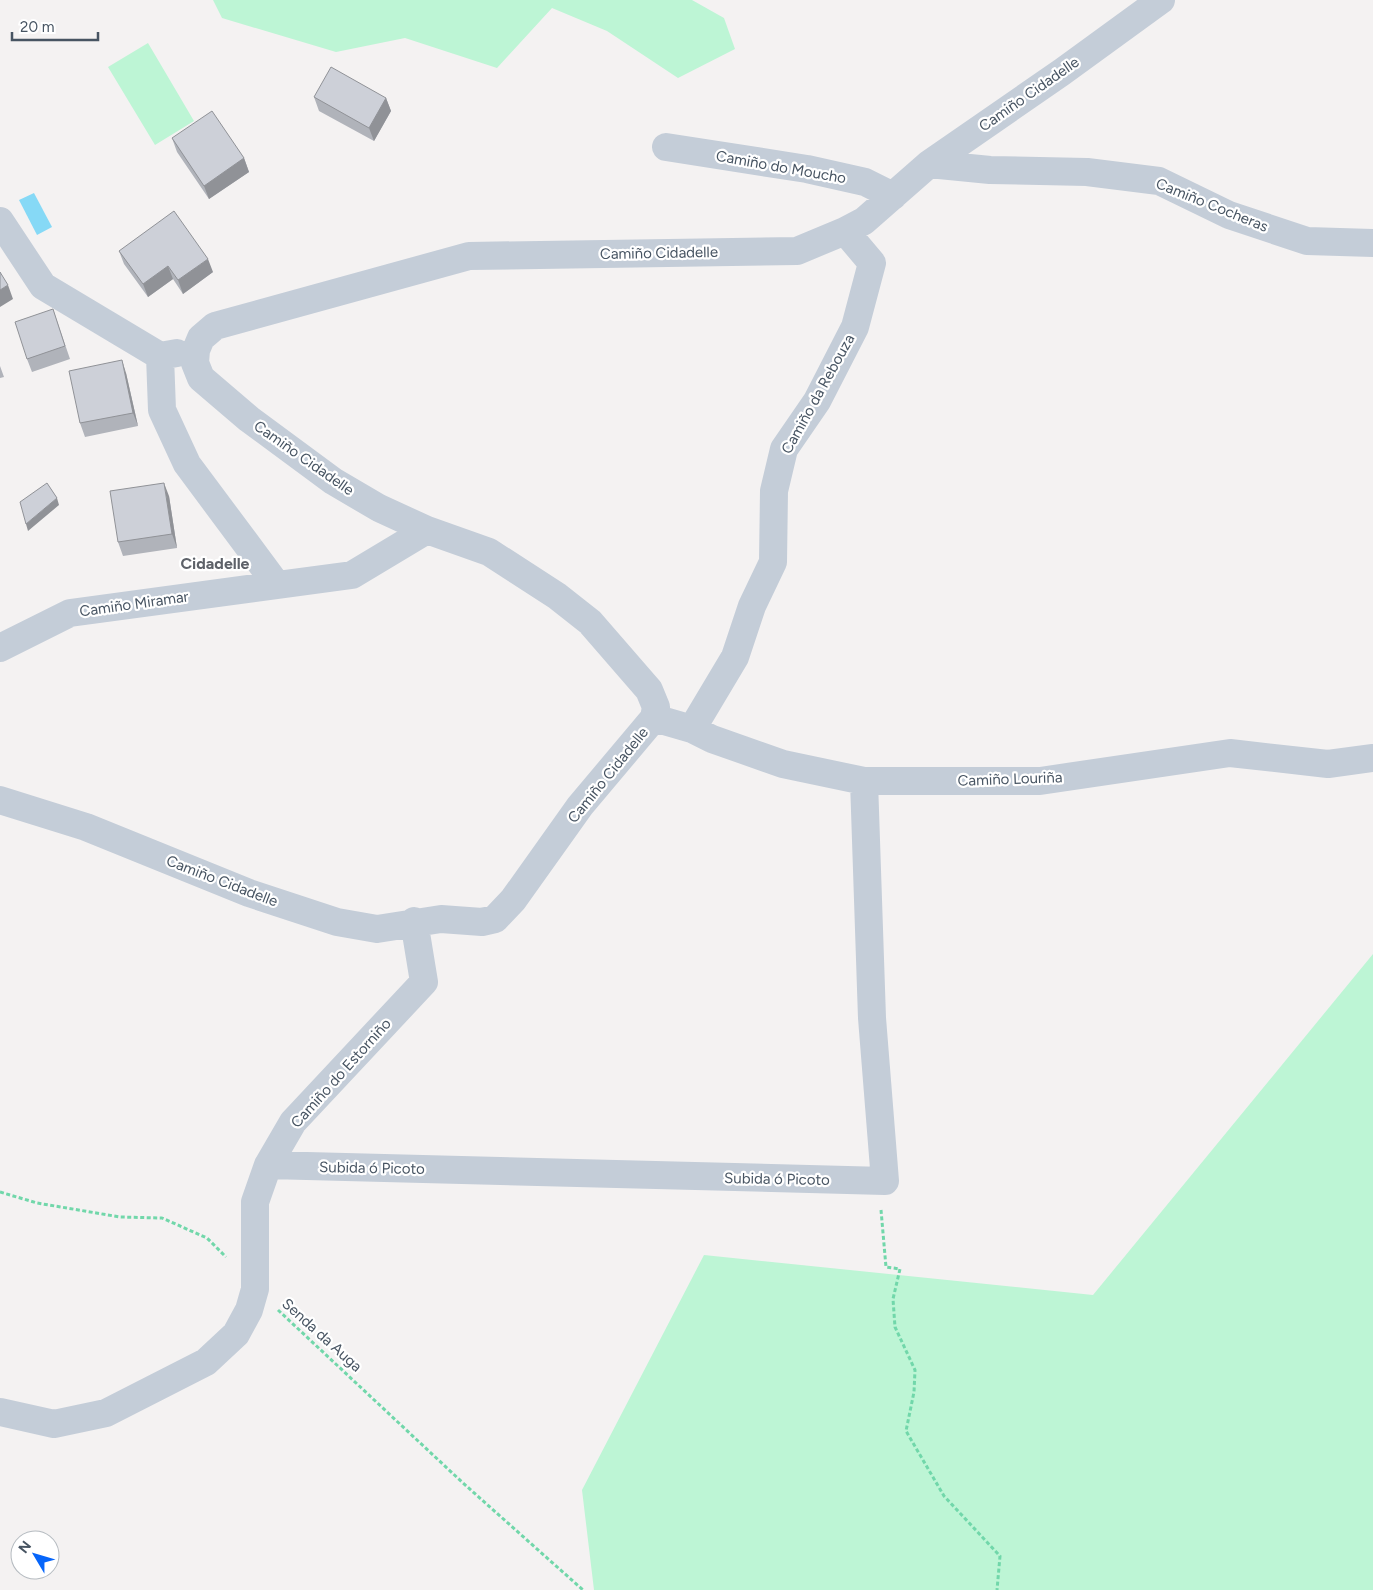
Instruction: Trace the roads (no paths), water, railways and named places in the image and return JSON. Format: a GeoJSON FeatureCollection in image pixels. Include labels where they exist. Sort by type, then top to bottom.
{"type":"FeatureCollection","features":[{"type":"Feature","properties":{"kind":"street","name":"Camiño Cidadelle"},"geometry":{"type":"LineString","coordinates":[[0,800],[86,827],[249,894],[337,922],[377,929],[414,921],[441,919],[482,922],[495,919],[513,900],[580,806],[654,718],[656,707],[649,690],[590,622],[557,596],[489,552],[427,530],[379,508],[333,481],[249,419],[201,378],[194,363],[196,350],[201,338],[215,326],[469,256],[797,251],[864,221],[929,164],[1062,72],[1161,0]]}},
{"type":"Feature","properties":{"kind":"street","name":"Camiño do Moucho"},"geometry":{"type":"LineString","coordinates":[[666,148],[816,171],[865,182],[893,196]]}},
{"type":"Feature","properties":{"kind":"street","name":"Camiño Cocheras"},"geometry":{"type":"LineString","coordinates":[[929,164],[990,170],[1088,172],[1159,181],[1229,215],[1307,241],[1373,243]]}},
{"type":"Feature","properties":{"kind":"street"},"geometry":{"type":"LineString","coordinates":[[0,221],[42,286],[160,356],[196,350]]}},
{"type":"Feature","properties":{"kind":"street","name":"Camiño da Rebouza"},"geometry":{"type":"LineString","coordinates":[[692,729],[736,657],[752,606],[773,562],[774,491],[784,449],[817,401],[856,327],[872,263],[845,231]]}},
{"type":"Feature","properties":{"kind":"street"},"geometry":{"type":"LineString","coordinates":[[160,356],[162,410],[187,464],[277,585]]}},
{"type":"Feature","properties":{"kind":"street","name":"Camiño Miramar"},"geometry":{"type":"LineString","coordinates":[[0,648],[70,613],[352,575],[427,530]]}},
{"type":"Feature","properties":{"kind":"street","name":"Camiño Louriña"},"geometry":{"type":"LineString","coordinates":[[654,718],[692,729],[712,739],[783,764],[864,781],[1040,781],[1230,753],[1328,764],[1373,758]]}},
{"type":"Feature","properties":{"kind":"street","name":"Subida ó Picoto"},"geometry":{"type":"LineString","coordinates":[[268,1166],[885,1181],[872,1018],[864,781]]}},
{"type":"Feature","properties":{"kind":"street","name":"Camiño do Estorniño"},"geometry":{"type":"LineString","coordinates":[[0,1413],[54,1424],[106,1414],[206,1362],[236,1334],[249,1310],[255,1289],[255,1202],[268,1166],[293,1122],[424,982],[414,921]]}},
{"type":"Feature","properties":{"kind":"water"},"geometry":{"type":"Polygon","coordinates":[[[34,193],[52,227],[37,235],[19,200],[34,193]]]}},
{"type":"Feature","properties":{"kind":"district","name":"Cidadelle"},"geometry":{"type":"Point","coordinates":[215,563]}}]}
